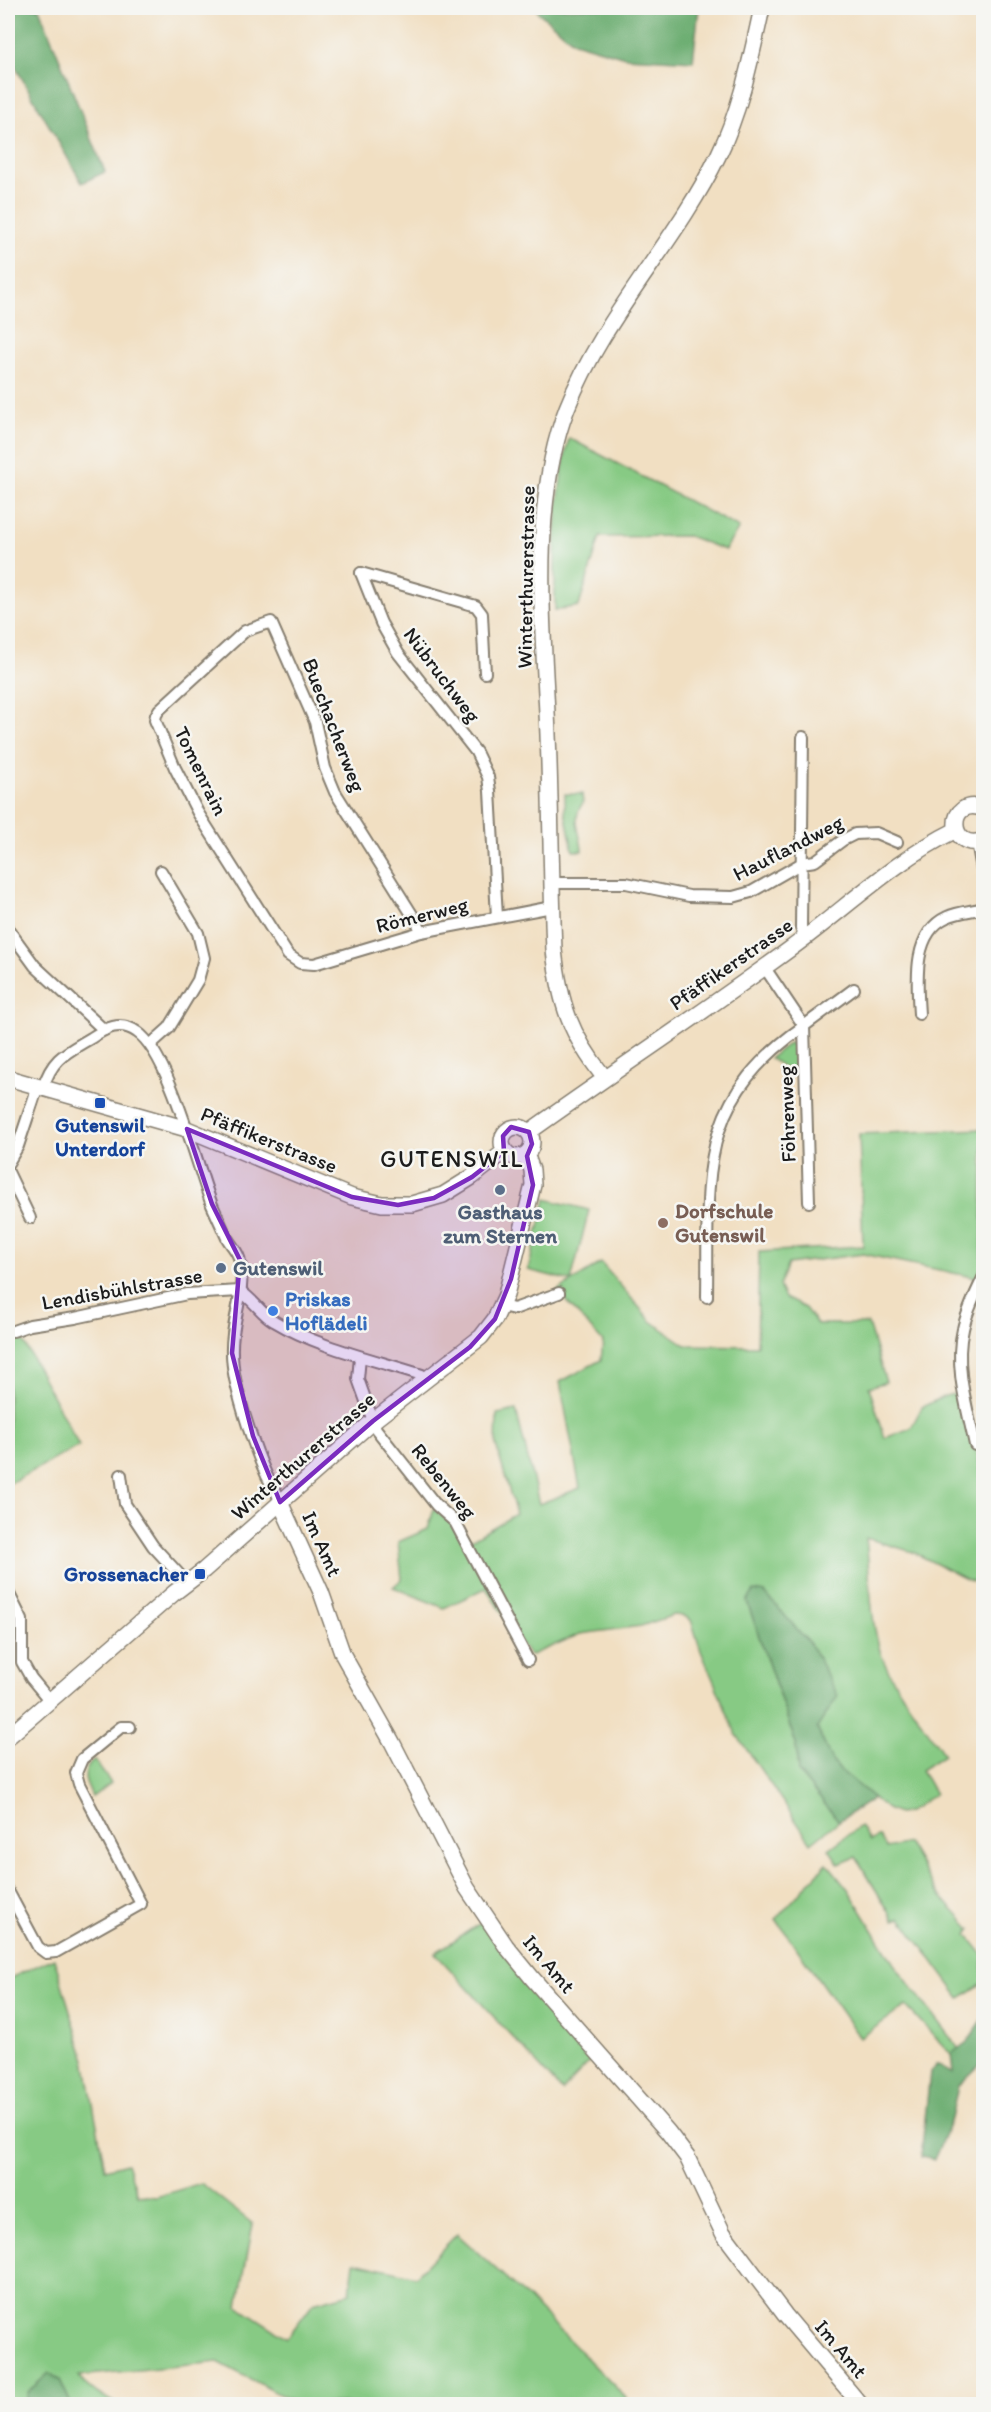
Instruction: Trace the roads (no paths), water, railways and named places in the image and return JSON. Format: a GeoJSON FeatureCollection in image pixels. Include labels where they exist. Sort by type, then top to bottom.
{"type":"FeatureCollection","features":[{"type":"Feature","properties":{"kind":"main road","name":"Winterthurerstrasse"},"geometry":{"type":"LineString","coordinates":[[604,1077],[578,1040],[565,1010],[556,967],[552,907],[552,838],[544,628],[543,543],[547,486],[554,450],[567,408],[595,352],[693,202],[724,145],[741,96],[762,8]]}},
{"type":"Feature","properties":{"kind":"main road","name":"Pfäffikerstrasse"},"geometry":{"type":"LineString","coordinates":[[530,1132],[604,1077],[765,968],[901,864],[956,830],[957,816],[962,810],[968,806],[984,809]]}},
{"type":"Feature","properties":{"kind":"main road"},"geometry":{"type":"LineString","coordinates":[[956,830],[960,837],[968,842],[980,841]]}},
{"type":"Feature","properties":{"kind":"main road","name":"Pfäffikerstrasse"},"geometry":{"type":"LineString","coordinates":[[8,1078],[187,1129],[352,1197],[382,1204],[412,1204],[443,1195],[505,1151]]}},
{"type":"Feature","properties":{"kind":"main road"},"geometry":{"type":"LineString","coordinates":[[519,1126],[530,1132],[532,1144],[526,1154],[512,1156],[505,1151],[502,1139],[508,1129],[519,1126]]}},
{"type":"Feature","properties":{"kind":"main road","name":"Winterthurerstrasse"},"geometry":{"type":"LineString","coordinates":[[8,1737],[280,1502],[372,1417],[428,1380],[481,1336],[502,1306],[511,1279],[533,1185],[532,1170],[526,1154]]}},
{"type":"Feature","properties":{"kind":"main road","name":"Im Amt"},"geometry":{"type":"LineString","coordinates":[[280,1502],[321,1592],[343,1655],[392,1742],[467,1888],[485,1917],[540,1987],[668,2132],[687,2157],[723,2233],[793,2324],[861,2404]]}},
{"type":"Feature","properties":{"kind":"street","name":"Nübruchweg"},"geometry":{"type":"LineString","coordinates":[[485,673],[482,614],[476,606],[361,573],[393,646],[483,764],[490,791],[497,917]]}},
{"type":"Feature","properties":{"kind":"street","name":"Buechacherweg"},"geometry":{"type":"LineString","coordinates":[[271,622],[315,722],[325,768],[335,792],[421,932]]}},
{"type":"Feature","properties":{"kind":"street","name":"Tomenrain"},"geometry":{"type":"LineString","coordinates":[[271,622],[245,632],[159,711],[155,720],[198,813],[288,955],[303,964]]}},
{"type":"Feature","properties":{"kind":"street"},"geometry":{"type":"LineString","coordinates":[[803,736],[801,928],[806,938]]}},
{"type":"Feature","properties":{"kind":"street","name":"Hauflandweg"},"geometry":{"type":"LineString","coordinates":[[552,883],[626,883],[689,896],[733,897],[751,892],[802,863],[815,861],[855,834],[876,833],[897,842]]}},
{"type":"Feature","properties":{"kind":"street"},"geometry":{"type":"LineString","coordinates":[[980,841],[984,880]]}},
{"type":"Feature","properties":{"kind":"street"},"geometry":{"type":"LineString","coordinates":[[150,1045],[165,1032],[175,1018],[198,980],[204,958],[198,933],[161,871]]}},
{"type":"Feature","properties":{"kind":"street","name":"Römerweg"},"geometry":{"type":"LineString","coordinates":[[303,964],[314,964],[421,932],[552,907]]}},
{"type":"Feature","properties":{"kind":"street"},"geometry":{"type":"LineString","coordinates":[[919,1014],[918,974],[926,935],[932,927],[946,917],[984,908]]}},
{"type":"Feature","properties":{"kind":"street"},"geometry":{"type":"LineString","coordinates":[[8,929],[35,966],[104,1030]]}},
{"type":"Feature","properties":{"kind":"street"},"geometry":{"type":"LineString","coordinates":[[765,968],[804,1026]]}},
{"type":"Feature","properties":{"kind":"street"},"geometry":{"type":"LineString","coordinates":[[707,1297],[709,1171],[719,1129],[738,1090],[772,1050],[854,989]]}},
{"type":"Feature","properties":{"kind":"street"},"geometry":{"type":"LineString","coordinates":[[8,1163],[18,1146],[40,1087],[55,1061],[104,1030],[115,1026],[127,1027],[138,1033],[150,1045],[187,1129],[212,1204],[240,1260],[242,1276],[233,1335],[236,1382],[267,1476],[280,1502]]}},
{"type":"Feature","properties":{"kind":"street","name":"Föhrenweg"},"geometry":{"type":"LineString","coordinates":[[804,1026],[809,1202]]}},
{"type":"Feature","properties":{"kind":"street"},"geometry":{"type":"LineString","coordinates":[[8,1172],[30,1218]]}},
{"type":"Feature","properties":{"kind":"street"},"geometry":{"type":"LineString","coordinates":[[975,1445],[960,1358],[963,1326],[984,1276]]}},
{"type":"Feature","properties":{"kind":"street"},"geometry":{"type":"LineString","coordinates":[[240,1291],[254,1300],[265,1314],[277,1323],[320,1342],[360,1357],[413,1372],[428,1380]]}},
{"type":"Feature","properties":{"kind":"street","name":"Lendisbühlstrasse"},"geometry":{"type":"LineString","coordinates":[[13,1331],[30,1325],[75,1318],[187,1294],[240,1291]]}},
{"type":"Feature","properties":{"kind":"street"},"geometry":{"type":"LineString","coordinates":[[502,1306],[514,1309],[559,1293]]}},
{"type":"Feature","properties":{"kind":"street","name":"Rebenweg"},"geometry":{"type":"LineString","coordinates":[[360,1357],[358,1380],[376,1429],[400,1457],[419,1485],[455,1522],[528,1660]]}},
{"type":"Feature","properties":{"kind":"street"},"geometry":{"type":"LineString","coordinates":[[121,1476],[125,1504],[153,1546],[187,1583]]}},
{"type":"Feature","properties":{"kind":"street"},"geometry":{"type":"LineString","coordinates":[[8,1592],[22,1620],[22,1662],[31,1678],[50,1701]]}},
{"type":"Feature","properties":{"kind":"street"},"geometry":{"type":"LineString","coordinates":[[8,1892],[38,1947],[46,1953],[56,1952],[141,1904],[79,1784],[76,1773],[79,1763],[96,1746],[121,1727],[130,1727]]}},
{"type":"Feature","properties":{"kind":"place","name":"Gutenswil Unterdorf"},"geometry":{"type":"Point","coordinates":[100,1103]}},
{"type":"Feature","properties":{"kind":"place","name":"Gasthaus zum Sternen"},"geometry":{"type":"Point","coordinates":[500,1190]}},
{"type":"Feature","properties":{"kind":"place","name":"Dorfschule Gutenswil"},"geometry":{"type":"Point","coordinates":[663,1223]}},
{"type":"Feature","properties":{"kind":"place","name":"Gutenswil"},"geometry":{"type":"Point","coordinates":[221,1268]}},
{"type":"Feature","properties":{"kind":"place","name":"Priskas Hoflädeli"},"geometry":{"type":"Point","coordinates":[273,1311]}},
{"type":"Feature","properties":{"kind":"place","name":"Grossenacher"},"geometry":{"type":"Point","coordinates":[200,1574]}},
{"type":"Feature","properties":{"kind":"district","name":"GUTENSWIL"},"geometry":{"type":"Point","coordinates":[452,1159]}}]}
